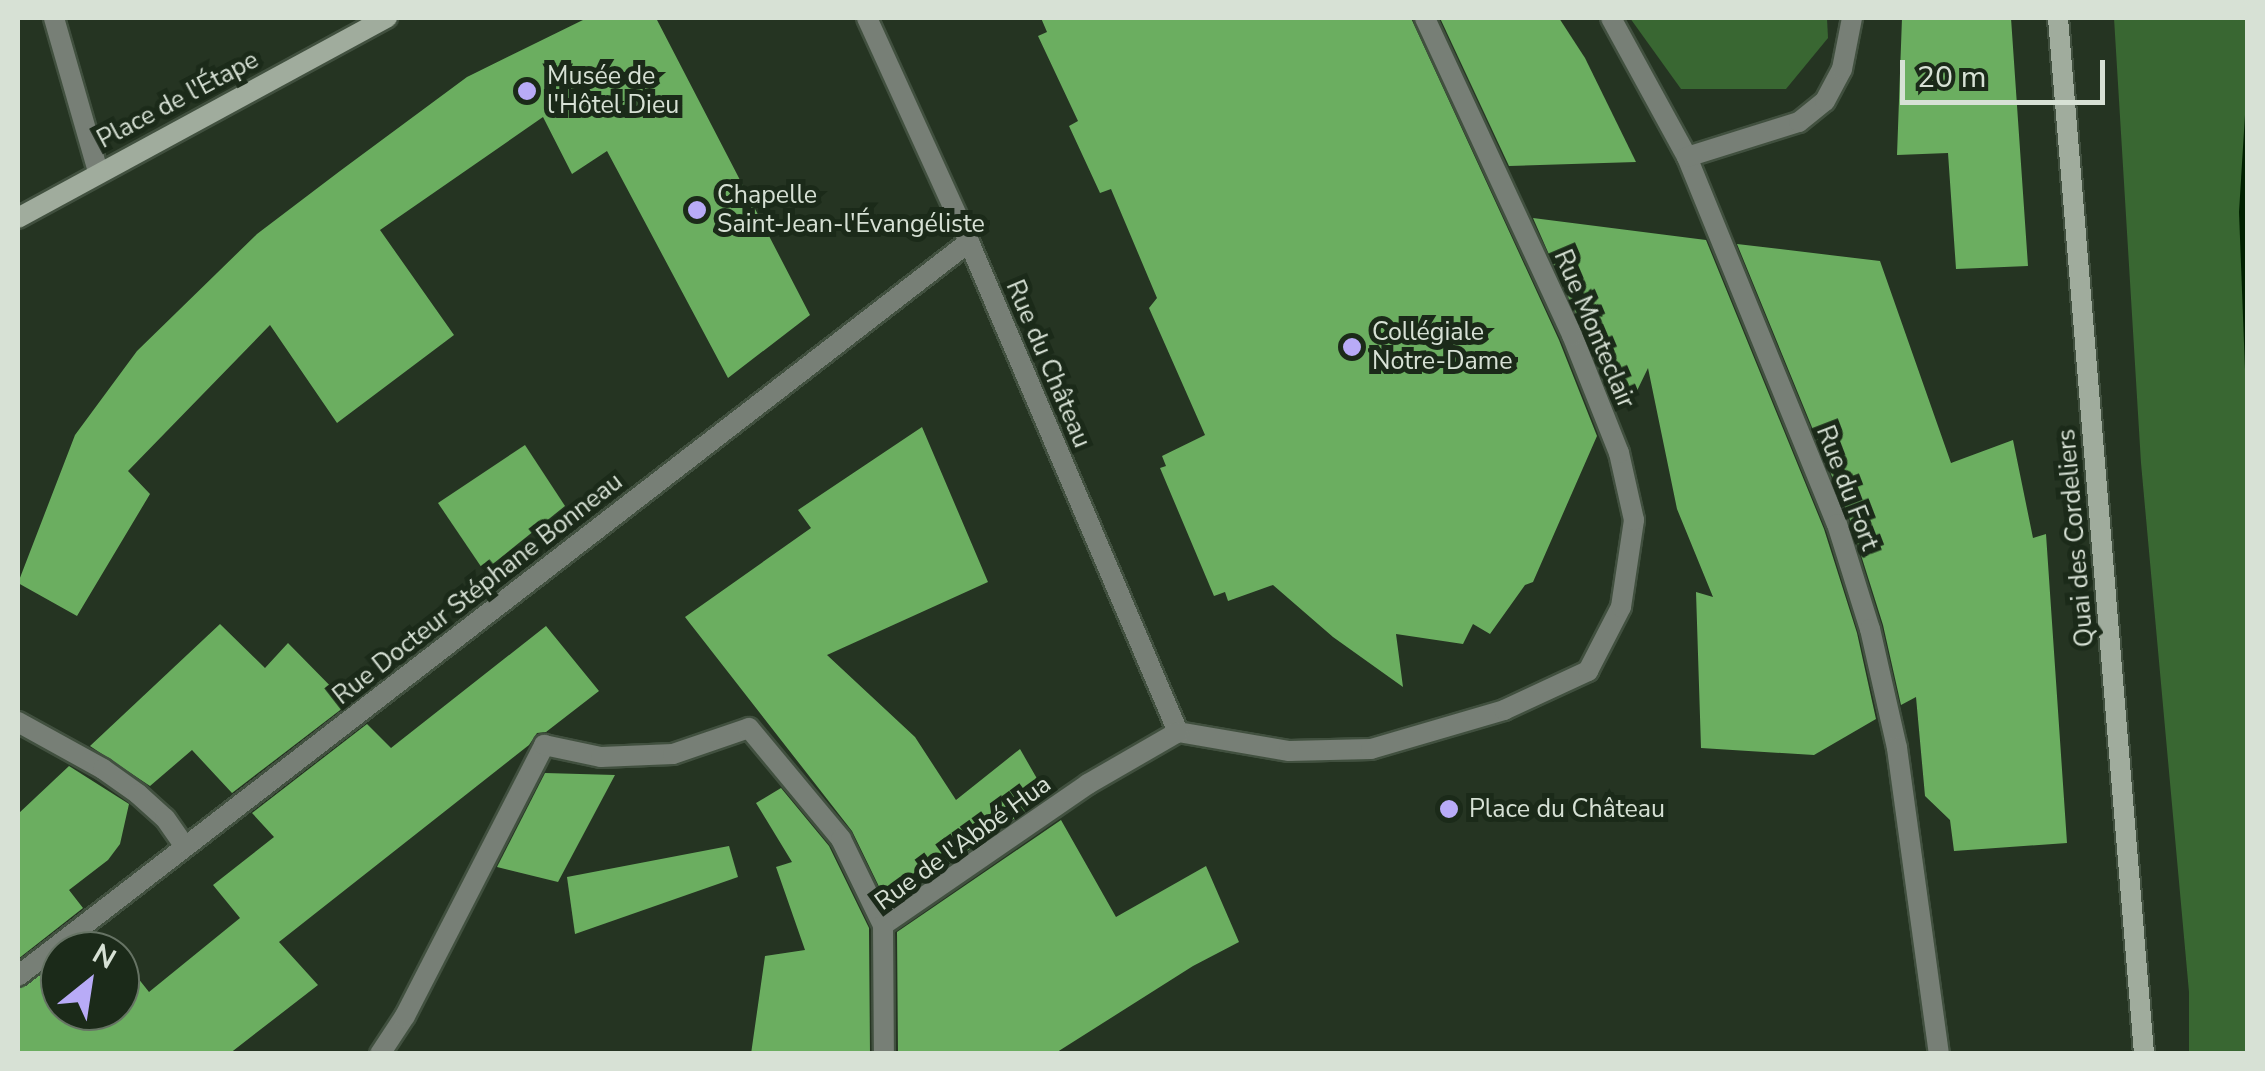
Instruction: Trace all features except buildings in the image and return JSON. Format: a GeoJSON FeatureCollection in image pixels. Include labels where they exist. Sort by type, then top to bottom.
{"type":"FeatureCollection","features":[{"type":"Feature","properties":{"kind":"main road","name":"Place de l'Étape"},"geometry":{"type":"LineString","coordinates":[[18,218],[98,170],[387,18]]}},
{"type":"Feature","properties":{"kind":"main road","name":"Quai des Cordeliers"},"geometry":{"type":"LineString","coordinates":[[2058,18],[2144,1054]]}},
{"type":"Feature","properties":{"kind":"street"},"geometry":{"type":"LineString","coordinates":[[54,18],[98,170]]}},
{"type":"Feature","properties":{"kind":"street","name":"Rue du Château"},"geometry":{"type":"LineString","coordinates":[[868,18],[969,242],[1178,732]]}},
{"type":"Feature","properties":{"kind":"street","name":"Rue Monteclair"},"geometry":{"type":"LineString","coordinates":[[1178,732],[1290,750],[1372,749],[1504,710],[1588,671],[1621,607],[1631,562],[1634,520],[1619,453],[1572,335],[1425,18]]}},
{"type":"Feature","properties":{"kind":"street","name":"Rue du Fort"},"geometry":{"type":"LineString","coordinates":[[1611,18],[1687,157],[1837,524],[1870,630],[1897,748],[1936,1008],[1939,1054]]}},
{"type":"Feature","properties":{"kind":"street"},"geometry":{"type":"LineString","coordinates":[[1687,157],[1799,122],[1825,102],[1842,69],[1852,18]]}},
{"type":"Feature","properties":{"kind":"street","name":"Rue Docteur Stéphane Bonneau"},"geometry":{"type":"LineString","coordinates":[[18,976],[969,242]]}},
{"type":"Feature","properties":{"kind":"street"},"geometry":{"type":"LineString","coordinates":[[18,722],[103,769],[138,794],[165,818],[185,847]]}},
{"type":"Feature","properties":{"kind":"street"},"geometry":{"type":"LineString","coordinates":[[380,1054],[405,1016],[544,745],[601,756],[673,754],[749,728],[841,839],[883,925]]}},
{"type":"Feature","properties":{"kind":"street","name":"Rue de l'Abbé Hua"},"geometry":{"type":"LineString","coordinates":[[884,1054],[883,925],[1088,784],[1178,732]]}},
{"type":"Feature","properties":{"kind":"shaded area"},"geometry":{"type":"Polygon","coordinates":[[[1630,18],[1827,18],[1828,38],[1786,89],[1681,89],[1630,18]]]}},
{"type":"Feature","properties":{"kind":"shaded area"},"geometry":{"type":"Polygon","coordinates":[[[2114,18],[2247,18],[2247,1053],[2189,1053],[2189,992],[2141,463],[2114,18]]]}},
{"type":"Feature","properties":{"kind":"shaded area"},"geometry":{"type":"Polygon","coordinates":[[[2247,82],[2247,422],[2239,212],[2247,82]]]}},
{"type":"Feature","properties":{"kind":"place","name":"Musée de l'Hôtel Dieu"},"geometry":{"type":"Point","coordinates":[527,91]}},
{"type":"Feature","properties":{"kind":"place","name":"Chapelle Saint-Jean-l'Évangéliste"},"geometry":{"type":"Point","coordinates":[697,210]}},
{"type":"Feature","properties":{"kind":"place","name":"Collégiale Notre-Dame"},"geometry":{"type":"Point","coordinates":[1352,347]}},
{"type":"Feature","properties":{"kind":"place","name":"Place du Château"},"geometry":{"type":"Point","coordinates":[1449,809]}}]}
